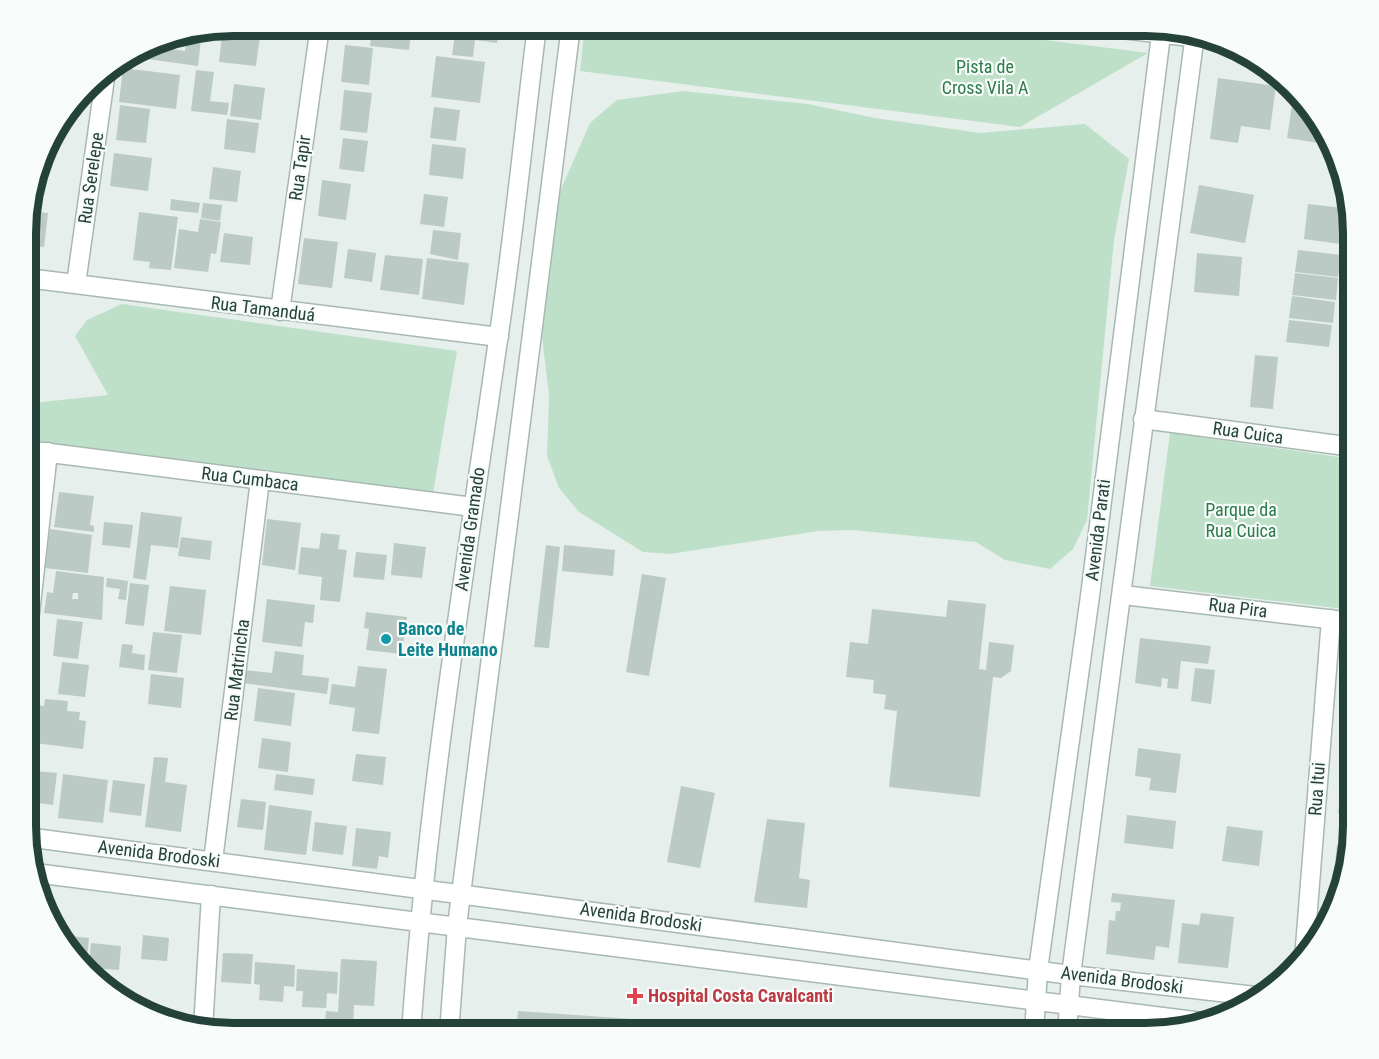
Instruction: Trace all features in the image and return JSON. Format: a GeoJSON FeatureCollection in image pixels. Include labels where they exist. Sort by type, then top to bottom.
{"type":"FeatureCollection","features":[{"type":"Feature","properties":{"kind":"street","name":"Rua Tapir"},"geometry":{"type":"LineString","coordinates":[[280,311],[319,36]]}},
{"type":"Feature","properties":{"kind":"street","name":"Avenida Gramado"},"geometry":{"type":"LineString","coordinates":[[412,1023],[423,889],[473,507],[499,337],[536,36]]}},
{"type":"Feature","properties":{"kind":"street","name":"Avenida Gramado"},"geometry":{"type":"LineString","coordinates":[[450,1023],[457,926],[569,36]]}},
{"type":"Feature","properties":{"kind":"street","name":"Avenida Parati"},"geometry":{"type":"LineString","coordinates":[[1035,1023],[1038,970],[1090,596],[1161,36]]}},
{"type":"Feature","properties":{"kind":"street","name":"Avenida Parati"},"geometry":{"type":"LineString","coordinates":[[1068,1023],[1071,975],[1123,595],[1143,419],[1194,42]]}},
{"type":"Feature","properties":{"kind":"street","name":"Rua Serelepe"},"geometry":{"type":"LineString","coordinates":[[76,284],[104,84]]}},
{"type":"Feature","properties":{"kind":"street","name":"Rua Tamanduá"},"geometry":{"type":"LineString","coordinates":[[36,279],[499,337]]}},
{"type":"Feature","properties":{"kind":"street","name":"Rua Cuica"},"geometry":{"type":"LineString","coordinates":[[1143,419],[1343,446]]}},
{"type":"Feature","properties":{"kind":"street","name":"Rua Cumbaca"},"geometry":{"type":"LineString","coordinates":[[36,451],[473,507]]}},
{"type":"Feature","properties":{"kind":"street"},"geometry":{"type":"LineString","coordinates":[[36,560],[48,452]]}},
{"type":"Feature","properties":{"kind":"street","name":"Rua Matrincha"},"geometry":{"type":"LineString","coordinates":[[213,861],[260,480]]}},
{"type":"Feature","properties":{"kind":"street","name":"Rua Pira"},"geometry":{"type":"LineString","coordinates":[[1123,595],[1343,621]]}},
{"type":"Feature","properties":{"kind":"street","name":"Rua Itui"},"geometry":{"type":"LineString","coordinates":[[1306,941],[1331,619]]}},
{"type":"Feature","properties":{"kind":"street","name":"Avenida Brodoski"},"geometry":{"type":"LineString","coordinates":[[36,838],[1071,975],[1247,995]]}},
{"type":"Feature","properties":{"kind":"street","name":"Avenida Brodoski"},"geometry":{"type":"LineString","coordinates":[[42,874],[1182,1019]]}},
{"type":"Feature","properties":{"kind":"street"},"geometry":{"type":"LineString","coordinates":[[204,1020],[211,895]]}},
{"type":"Feature","properties":{"kind":"green space","name":"Pista de Cross Vila A"},"geometry":{"type":"Polygon","coordinates":[[[584,36],[1014,36],[1148,53],[1020,127],[580,71],[584,36]]]}},
{"type":"Feature","properties":{"kind":"green space"},"geometry":{"type":"Polygon","coordinates":[[[683,91],[808,104],[875,118],[980,133],[1085,124],[1129,159],[1114,240],[1087,520],[1073,549],[1050,569],[1005,560],[976,542],[852,530],[818,531],[670,554],[643,552],[579,512],[559,488],[547,456],[549,395],[541,329],[554,222],[561,189],[590,123],[617,100],[683,91]]]}},
{"type":"Feature","properties":{"kind":"green space"},"geometry":{"type":"Polygon","coordinates":[[[122,304],[457,351],[433,493],[36,442],[36,403],[108,395],[75,336],[87,320],[122,304]]]}},
{"type":"Feature","properties":{"kind":"green space","name":"Parque da Rua Cuica"},"geometry":{"type":"Polygon","coordinates":[[[1170,433],[1343,458],[1343,609],[1150,586],[1170,433]]]}},
{"type":"Feature","properties":{"kind":"building"},"geometry":{"type":"Polygon","coordinates":[[[260,36],[256,66],[219,62],[222,37],[260,36]]]}},
{"type":"Feature","properties":{"kind":"building"},"geometry":{"type":"Polygon","coordinates":[[[371,36],[411,36],[409,50],[370,46],[371,36]]]}},
{"type":"Feature","properties":{"kind":"building"},"geometry":{"type":"Polygon","coordinates":[[[455,36],[498,36],[497,43],[475,40],[473,57],[452,55],[455,36]]]}},
{"type":"Feature","properties":{"kind":"building"},"geometry":{"type":"Polygon","coordinates":[[[201,39],[198,66],[142,58],[171,46],[171,49],[185,51],[186,42],[201,39]]]}},
{"type":"Feature","properties":{"kind":"building"},"geometry":{"type":"Polygon","coordinates":[[[345,45],[373,48],[369,85],[341,82],[345,45]]]}},
{"type":"Feature","properties":{"kind":"building"},"geometry":{"type":"Polygon","coordinates":[[[436,56],[485,62],[480,103],[431,97],[436,56]]]}},
{"type":"Feature","properties":{"kind":"building"},"geometry":{"type":"Polygon","coordinates":[[[126,68],[180,75],[176,109],[119,102],[123,70],[126,68]]]}},
{"type":"Feature","properties":{"kind":"building"},"geometry":{"type":"Polygon","coordinates":[[[196,70],[214,72],[210,101],[229,103],[227,115],[191,111],[196,70]]]}},
{"type":"Feature","properties":{"kind":"building"},"geometry":{"type":"Polygon","coordinates":[[[1218,78],[1276,86],[1270,130],[1241,126],[1238,143],[1210,139],[1218,78]]]}},
{"type":"Feature","properties":{"kind":"building"},"geometry":{"type":"Polygon","coordinates":[[[234,84],[265,88],[261,120],[230,116],[234,84]]]}},
{"type":"Feature","properties":{"kind":"building"},"geometry":{"type":"Polygon","coordinates":[[[344,90],[372,93],[367,133],[340,130],[344,90]]]}},
{"type":"Feature","properties":{"kind":"building"},"geometry":{"type":"Polygon","coordinates":[[[1293,102],[1321,143],[1287,138],[1293,102]]]}},
{"type":"Feature","properties":{"kind":"building"},"geometry":{"type":"Polygon","coordinates":[[[120,105],[150,109],[146,143],[116,140],[120,105]]]}},
{"type":"Feature","properties":{"kind":"building"},"geometry":{"type":"Polygon","coordinates":[[[434,107],[460,110],[456,141],[430,138],[434,107]]]}},
{"type":"Feature","properties":{"kind":"building"},"geometry":{"type":"Polygon","coordinates":[[[227,119],[259,123],[255,153],[224,149],[227,119]]]}},
{"type":"Feature","properties":{"kind":"building"},"geometry":{"type":"Polygon","coordinates":[[[343,138],[368,141],[364,172],[339,169],[343,138]]]}},
{"type":"Feature","properties":{"kind":"building"},"geometry":{"type":"Polygon","coordinates":[[[432,144],[466,148],[463,179],[429,175],[432,144]]]}},
{"type":"Feature","properties":{"kind":"building"},"geometry":{"type":"Polygon","coordinates":[[[114,153],[152,158],[148,191],[110,186],[114,153]]]}},
{"type":"Feature","properties":{"kind":"building"},"geometry":{"type":"Polygon","coordinates":[[[213,167],[241,171],[237,202],[209,199],[213,167]]]}},
{"type":"Feature","properties":{"kind":"building"},"geometry":{"type":"Polygon","coordinates":[[[322,180],[351,184],[346,220],[318,216],[322,180]]]}},
{"type":"Feature","properties":{"kind":"building"},"geometry":{"type":"Polygon","coordinates":[[[1199,185],[1254,195],[1245,243],[1190,233],[1199,185]]]}},
{"type":"Feature","properties":{"kind":"building"},"geometry":{"type":"Polygon","coordinates":[[[424,194],[448,197],[444,227],[420,224],[424,194]]]}},
{"type":"Feature","properties":{"kind":"building"},"geometry":{"type":"Polygon","coordinates":[[[171,199],[200,203],[198,213],[170,210],[171,199]]]}},
{"type":"Feature","properties":{"kind":"building"},"geometry":{"type":"Polygon","coordinates":[[[203,203],[222,205],[220,221],[201,218],[203,203]]]}},
{"type":"Feature","properties":{"kind":"building"},"geometry":{"type":"Polygon","coordinates":[[[1308,204],[1341,208],[1343,219],[1340,244],[1304,239],[1308,204]]]}},
{"type":"Feature","properties":{"kind":"building"},"geometry":{"type":"Polygon","coordinates":[[[38,212],[48,213],[44,247],[36,246],[38,212]]]}},
{"type":"Feature","properties":{"kind":"building"},"geometry":{"type":"Polygon","coordinates":[[[139,212],[178,217],[171,270],[149,268],[150,262],[133,260],[139,212]]]}},
{"type":"Feature","properties":{"kind":"building"},"geometry":{"type":"Polygon","coordinates":[[[200,219],[221,222],[216,254],[211,253],[208,272],[174,268],[179,229],[198,232],[200,219]]]}},
{"type":"Feature","properties":{"kind":"building"},"geometry":{"type":"Polygon","coordinates":[[[433,230],[461,233],[458,260],[430,254],[433,230]]]}},
{"type":"Feature","properties":{"kind":"building"},"geometry":{"type":"Polygon","coordinates":[[[224,233],[253,237],[250,265],[220,262],[224,233]]]}},
{"type":"Feature","properties":{"kind":"building"},"geometry":{"type":"Polygon","coordinates":[[[304,238],[338,242],[332,288],[298,284],[304,238]]]}},
{"type":"Feature","properties":{"kind":"building"},"geometry":{"type":"Polygon","coordinates":[[[348,249],[376,253],[372,282],[344,278],[348,249]]]}},
{"type":"Feature","properties":{"kind":"building"},"geometry":{"type":"Polygon","coordinates":[[[1298,250],[1341,255],[1338,277],[1295,272],[1298,250]]]}},
{"type":"Feature","properties":{"kind":"building"},"geometry":{"type":"Polygon","coordinates":[[[1197,253],[1242,257],[1239,296],[1194,292],[1197,253]]]}},
{"type":"Feature","properties":{"kind":"building"},"geometry":{"type":"Polygon","coordinates":[[[385,255],[423,259],[419,295],[380,290],[385,255]]]}},
{"type":"Feature","properties":{"kind":"building"},"geometry":{"type":"Polygon","coordinates":[[[427,258],[469,263],[464,305],[422,299],[427,258]]]}},
{"type":"Feature","properties":{"kind":"building"},"geometry":{"type":"Polygon","coordinates":[[[1295,273],[1338,278],[1336,300],[1292,295],[1295,273]]]}},
{"type":"Feature","properties":{"kind":"building"},"geometry":{"type":"Polygon","coordinates":[[[1292,296],[1335,302],[1333,323],[1289,318],[1292,296]]]}},
{"type":"Feature","properties":{"kind":"building"},"geometry":{"type":"Polygon","coordinates":[[[1289,320],[1332,325],[1329,347],[1286,342],[1289,320]]]}},
{"type":"Feature","properties":{"kind":"building"},"geometry":{"type":"Polygon","coordinates":[[[1255,355],[1278,357],[1273,409],[1250,407],[1255,355]]]}},
{"type":"Feature","properties":{"kind":"building"},"geometry":{"type":"Polygon","coordinates":[[[59,492],[94,496],[90,525],[94,526],[94,532],[54,527],[59,492]]]}},
{"type":"Feature","properties":{"kind":"building"},"geometry":{"type":"Polygon","coordinates":[[[141,512],[182,517],[178,548],[151,545],[146,580],[133,578],[141,512]]]}},
{"type":"Feature","properties":{"kind":"building"},"geometry":{"type":"Polygon","coordinates":[[[267,519],[301,523],[295,570],[262,565],[267,519]]]}},
{"type":"Feature","properties":{"kind":"building"},"geometry":{"type":"Polygon","coordinates":[[[104,522],[133,525],[130,548],[102,545],[104,522]]]}},
{"type":"Feature","properties":{"kind":"building"},"geometry":{"type":"Polygon","coordinates":[[[50,529],[92,535],[88,573],[45,568],[50,529]]]}},
{"type":"Feature","properties":{"kind":"building"},"geometry":{"type":"Polygon","coordinates":[[[321,533],[340,535],[338,549],[347,550],[340,602],[320,600],[322,577],[298,574],[301,547],[319,549],[321,533]]]}},
{"type":"Feature","properties":{"kind":"building"},"geometry":{"type":"Polygon","coordinates":[[[181,537],[212,541],[210,560],[178,556],[181,537]]]}},
{"type":"Feature","properties":{"kind":"building"},"geometry":{"type":"Polygon","coordinates":[[[394,543],[426,547],[422,578],[391,575],[394,543]]]}},
{"type":"Feature","properties":{"kind":"building"},"geometry":{"type":"Polygon","coordinates":[[[546,545],[560,547],[549,648],[534,647],[546,545]]]}},
{"type":"Feature","properties":{"kind":"building"},"geometry":{"type":"Polygon","coordinates":[[[564,545],[615,550],[613,576],[562,571],[564,545]]]}},
{"type":"Feature","properties":{"kind":"building"},"geometry":{"type":"Polygon","coordinates":[[[356,552],[387,555],[384,580],[353,577],[356,552]]]}},
{"type":"Feature","properties":{"kind":"building"},"geometry":{"type":"Polygon","coordinates":[[[56,571],[104,577],[102,620],[44,613],[47,592],[53,593],[56,571]],[[73,593],[72,599],[78,599],[78,593],[73,593]]]}},
{"type":"Feature","properties":{"kind":"building"},"geometry":{"type":"Polygon","coordinates":[[[642,574],[666,578],[649,676],[626,672],[642,574]]]}},
{"type":"Feature","properties":{"kind":"building"},"geometry":{"type":"Polygon","coordinates":[[[107,578],[128,581],[126,600],[118,599],[120,589],[106,587],[107,578]]]}},
{"type":"Feature","properties":{"kind":"building"},"geometry":{"type":"Polygon","coordinates":[[[130,583],[149,585],[144,626],[125,624],[130,583]]]}},
{"type":"Feature","properties":{"kind":"building"},"geometry":{"type":"Polygon","coordinates":[[[170,586],[206,590],[201,635],[164,631],[170,586]]]}},
{"type":"Feature","properties":{"kind":"building"},"geometry":{"type":"Polygon","coordinates":[[[267,599],[315,605],[313,623],[305,622],[302,647],[262,642],[267,599]]]}},
{"type":"Feature","properties":{"kind":"building"},"geometry":{"type":"Polygon","coordinates":[[[948,600],[986,604],[979,669],[986,670],[989,642],[1014,645],[1011,671],[1001,678],[993,677],[980,797],[889,787],[897,711],[884,709],[886,695],[873,693],[874,680],[846,677],[850,642],[868,644],[872,609],[946,617],[948,600]]]}},
{"type":"Feature","properties":{"kind":"building","name":"Banco de Leite Humano"},"geometry":{"type":"Polygon","coordinates":[[[366,612],[407,617],[402,654],[366,650],[369,629],[364,628],[366,612]]]}},
{"type":"Feature","properties":{"kind":"building"},"geometry":{"type":"Polygon","coordinates":[[[57,619],[83,622],[78,659],[53,656],[57,619]]]}},
{"type":"Feature","properties":{"kind":"building"},"geometry":{"type":"Polygon","coordinates":[[[153,632],[182,635],[177,673],[148,670],[153,632]]]}},
{"type":"Feature","properties":{"kind":"building"},"geometry":{"type":"Polygon","coordinates":[[[1140,638],[1211,646],[1208,664],[1181,661],[1178,689],[1167,688],[1168,679],[1162,678],[1161,687],[1135,683],[1140,638]]]}},
{"type":"Feature","properties":{"kind":"building"},"geometry":{"type":"Polygon","coordinates":[[[122,644],[133,645],[132,653],[145,655],[144,670],[119,667],[122,644]]]}},
{"type":"Feature","properties":{"kind":"building"},"geometry":{"type":"Polygon","coordinates":[[[275,651],[304,655],[302,675],[329,678],[327,694],[242,683],[244,670],[272,673],[275,651]]]}},
{"type":"Feature","properties":{"kind":"building"},"geometry":{"type":"Polygon","coordinates":[[[62,662],[89,665],[85,697],[58,694],[62,662]]]}},
{"type":"Feature","properties":{"kind":"building"},"geometry":{"type":"Polygon","coordinates":[[[358,666],[387,669],[379,734],[352,731],[355,708],[329,704],[332,684],[355,687],[358,666]]]}},
{"type":"Feature","properties":{"kind":"building"},"geometry":{"type":"Polygon","coordinates":[[[1195,668],[1215,670],[1211,704],[1191,701],[1195,668]]]}},
{"type":"Feature","properties":{"kind":"building"},"geometry":{"type":"Polygon","coordinates":[[[151,674],[184,678],[181,708],[148,704],[151,674]]]}},
{"type":"Feature","properties":{"kind":"building"},"geometry":{"type":"Polygon","coordinates":[[[258,688],[295,693],[291,726],[254,721],[258,688]]]}},
{"type":"Feature","properties":{"kind":"building"},"geometry":{"type":"Polygon","coordinates":[[[45,699],[68,701],[67,711],[80,712],[79,720],[86,721],[83,749],[36,743],[36,710],[38,705],[44,706],[45,699]]]}},
{"type":"Feature","properties":{"kind":"building"},"geometry":{"type":"Polygon","coordinates":[[[262,738],[291,742],[288,772],[258,768],[262,738]]]}},
{"type":"Feature","properties":{"kind":"building"},"geometry":{"type":"Polygon","coordinates":[[[1138,748],[1181,754],[1176,793],[1149,790],[1151,778],[1135,776],[1138,748]]]}},
{"type":"Feature","properties":{"kind":"building"},"geometry":{"type":"Polygon","coordinates":[[[356,754],[386,757],[383,785],[352,781],[356,754]]]}},
{"type":"Feature","properties":{"kind":"building"},"geometry":{"type":"Polygon","coordinates":[[[154,757],[168,758],[165,782],[187,785],[181,832],[145,827],[154,757]]]}},
{"type":"Feature","properties":{"kind":"building"},"geometry":{"type":"Polygon","coordinates":[[[36,771],[57,773],[53,805],[36,803],[36,771]]]}},
{"type":"Feature","properties":{"kind":"building"},"geometry":{"type":"Polygon","coordinates":[[[63,774],[108,780],[103,823],[58,818],[63,774]]]}},
{"type":"Feature","properties":{"kind":"building"},"geometry":{"type":"Polygon","coordinates":[[[276,774],[315,779],[313,795],[274,790],[276,774]]]}},
{"type":"Feature","properties":{"kind":"building"},"geometry":{"type":"Polygon","coordinates":[[[113,780],[145,784],[141,816],[109,812],[113,780]]]}},
{"type":"Feature","properties":{"kind":"building"},"geometry":{"type":"Polygon","coordinates":[[[681,786],[715,793],[700,868],[667,862],[681,786]]]}},
{"type":"Feature","properties":{"kind":"building"},"geometry":{"type":"Polygon","coordinates":[[[1341,790],[1343,790],[1343,814],[1338,813],[1341,790]]]}},
{"type":"Feature","properties":{"kind":"building"},"geometry":{"type":"Polygon","coordinates":[[[241,799],[266,802],[263,830],[237,827],[241,799]]]}},
{"type":"Feature","properties":{"kind":"building"},"geometry":{"type":"Polygon","coordinates":[[[269,805],[312,811],[306,855],[264,850],[269,805]]]}},
{"type":"Feature","properties":{"kind":"building"},"geometry":{"type":"Polygon","coordinates":[[[1127,815],[1176,821],[1173,849],[1124,843],[1127,815]]]}},
{"type":"Feature","properties":{"kind":"building"},"geometry":{"type":"Polygon","coordinates":[[[767,819],[805,823],[799,878],[810,880],[807,908],[754,902],[767,819]]]}},
{"type":"Feature","properties":{"kind":"building"},"geometry":{"type":"Polygon","coordinates":[[[315,822],[347,826],[343,855],[312,851],[315,822]]]}},
{"type":"Feature","properties":{"kind":"building"},"geometry":{"type":"Polygon","coordinates":[[[1227,826],[1263,831],[1259,866],[1222,861],[1227,826]]]}},
{"type":"Feature","properties":{"kind":"building"},"geometry":{"type":"Polygon","coordinates":[[[356,828],[391,832],[388,858],[379,856],[377,869],[352,866],[356,828]]]}},
{"type":"Feature","properties":{"kind":"building"},"geometry":{"type":"Polygon","coordinates":[[[1337,844],[1342,845],[1337,874],[1334,874],[1337,844]]]}},
{"type":"Feature","properties":{"kind":"building"},"geometry":{"type":"Polygon","coordinates":[[[1112,893],[1175,900],[1169,948],[1156,946],[1154,960],[1106,954],[1109,920],[1115,921],[1116,911],[1120,911],[1121,903],[1111,902],[1112,893]]]}},
{"type":"Feature","properties":{"kind":"building"},"geometry":{"type":"Polygon","coordinates":[[[1201,913],[1234,917],[1228,968],[1178,963],[1182,923],[1199,925],[1201,913]]]}},
{"type":"Feature","properties":{"kind":"building"},"geometry":{"type":"Polygon","coordinates":[[[143,935],[169,938],[167,961],[141,959],[143,935]]]}},
{"type":"Feature","properties":{"kind":"building"},"geometry":{"type":"Polygon","coordinates":[[[70,936],[89,938],[87,957],[70,936]]]}},
{"type":"Feature","properties":{"kind":"building"},"geometry":{"type":"Polygon","coordinates":[[[91,943],[121,946],[119,970],[98,969],[90,960],[91,943]]]}},
{"type":"Feature","properties":{"kind":"building"},"geometry":{"type":"Polygon","coordinates":[[[223,953],[253,954],[251,984],[221,982],[223,953]]]}},
{"type":"Feature","properties":{"kind":"building"},"geometry":{"type":"Polygon","coordinates":[[[341,959],[377,961],[374,1006],[354,1005],[353,1023],[325,1023],[326,1011],[338,1012],[341,959]]]}},
{"type":"Feature","properties":{"kind":"building"},"geometry":{"type":"Polygon","coordinates":[[[255,962],[295,965],[294,987],[284,986],[283,1002],[259,1000],[260,985],[254,984],[255,962]]]}},
{"type":"Feature","properties":{"kind":"building"},"geometry":{"type":"Polygon","coordinates":[[[297,969],[338,972],[337,994],[327,993],[326,1008],[302,1007],[303,991],[296,991],[297,969]]]}},
{"type":"Feature","properties":{"kind":"building"},"geometry":{"type":"Polygon","coordinates":[[[518,1011],[689,1023],[517,1023],[518,1011]]]}},
{"type":"Feature","properties":{"kind":"place","name":"Banco de Leite Humano"},"geometry":{"type":"Point","coordinates":[386,639]}},
{"type":"Feature","properties":{"kind":"place","name":"Hospital Costa Cavalcanti"},"geometry":{"type":"Point","coordinates":[635,996]}}]}
